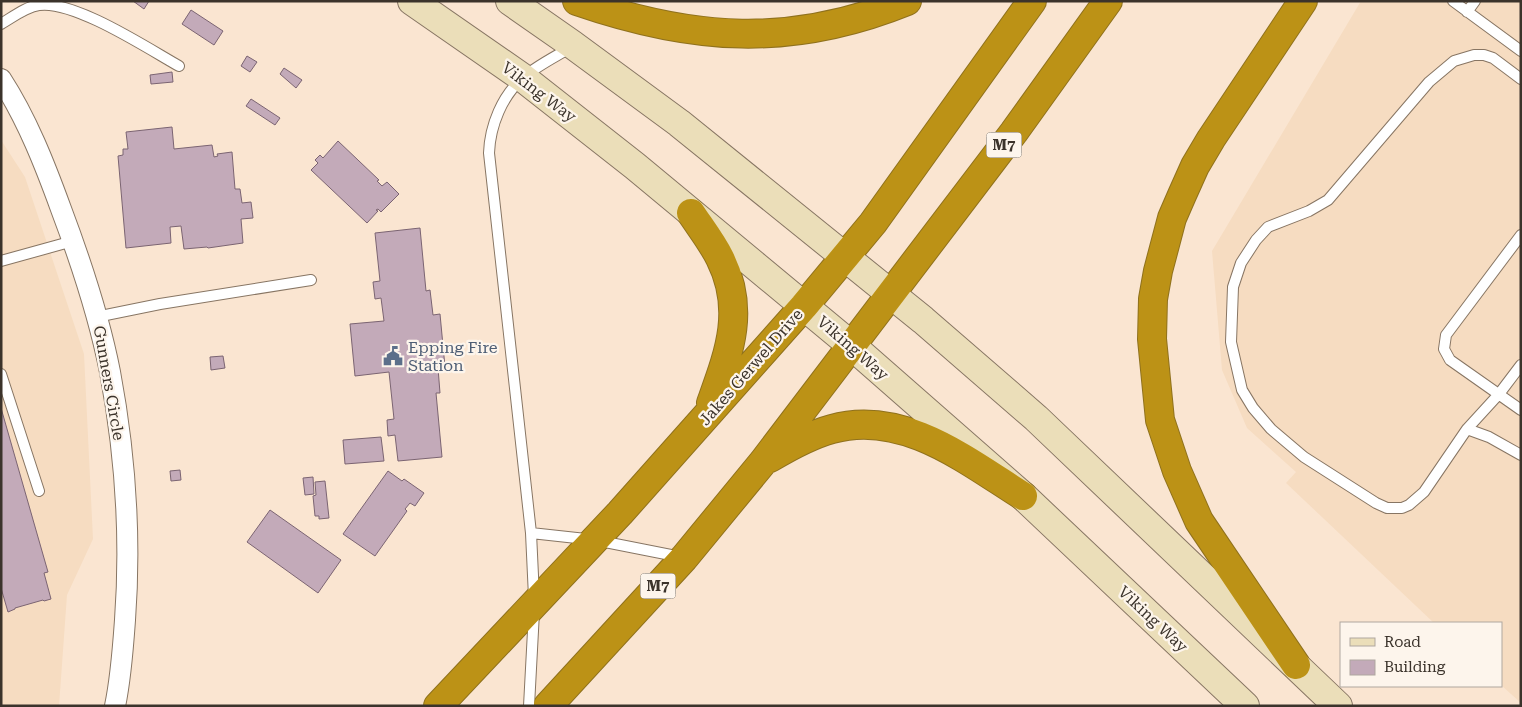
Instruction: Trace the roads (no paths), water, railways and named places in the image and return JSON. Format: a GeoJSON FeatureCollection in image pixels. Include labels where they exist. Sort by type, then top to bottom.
{"type":"FeatureCollection","features":[{"type":"Feature","properties":{"kind":"highway"},"geometry":{"type":"LineString","coordinates":[[577,1],[655,24],[679,29],[731,34],[781,33],[805,30],[860,18],[907,1]]}},
{"type":"Feature","properties":{"kind":"highway","name":"Jakes Gerwel Drive"},"geometry":{"type":"LineString","coordinates":[[438,706],[595,540],[804,306],[873,223],[1032,1]]}},
{"type":"Feature","properties":{"kind":"highway","name":"M7"},"geometry":{"type":"LineString","coordinates":[[548,706],[684,558],[763,462],[1014,132],[1108,1]]}},
{"type":"Feature","properties":{"kind":"highway"},"geometry":{"type":"LineString","coordinates":[[1296,665],[1199,521],[1184,488],[1160,420],[1152,338],[1153,299],[1165,244],[1178,203],[1195,166],[1211,138],[1303,1]]}},
{"type":"Feature","properties":{"kind":"highway"},"geometry":{"type":"LineString","coordinates":[[691,213],[720,259],[730,281],[734,313],[730,347],[705,419]]}},
{"type":"Feature","properties":{"kind":"highway"},"geometry":{"type":"LineString","coordinates":[[763,462],[791,446],[825,431],[852,425],[879,424],[909,432],[940,446],[1023,496]]}},
{"type":"Feature","properties":{"kind":"main road","name":"Viking Way"},"geometry":{"type":"LineString","coordinates":[[412,1],[523,78],[635,166],[852,346],[1023,496],[1245,706]]}},
{"type":"Feature","properties":{"kind":"main road"},"geometry":{"type":"LineString","coordinates":[[510,1],[679,123],[892,294],[1036,418],[1338,706]]}},
{"type":"Feature","properties":{"kind":"street","name":"Gunners Circle"},"geometry":{"type":"LineString","coordinates":[[1,79],[45,166],[73,241],[110,372],[120,443],[126,512],[128,580],[123,644],[114,706]]}},
{"type":"Feature","properties":{"kind":"lane"},"geometry":{"type":"LineString","coordinates":[[1453,1],[1521,51]]}},
{"type":"Feature","properties":{"kind":"lane"},"geometry":{"type":"LineString","coordinates":[[1467,12],[1475,1]]}},
{"type":"Feature","properties":{"kind":"lane"},"geometry":{"type":"LineString","coordinates":[[1,24],[27,9],[40,5],[56,6],[86,14],[179,66]]}},
{"type":"Feature","properties":{"kind":"lane"},"geometry":{"type":"LineString","coordinates":[[529,706],[534,605],[532,533],[489,153],[490,136],[508,96],[523,78],[573,45]]}},
{"type":"Feature","properties":{"kind":"lane"},"geometry":{"type":"LineString","coordinates":[[1521,79],[1493,58],[1484,55],[1474,55],[1454,61],[1428,82],[1328,200],[1309,211],[1268,227],[1256,240],[1241,263],[1233,287],[1231,342],[1242,390],[1253,408],[1271,429],[1304,457],[1376,503],[1394,509],[1409,505],[1424,492],[1467,429],[1499,394],[1521,365]]}},
{"type":"Feature","properties":{"kind":"lane"},"geometry":{"type":"LineString","coordinates":[[1521,234],[1446,335],[1444,349],[1450,360],[1521,410]]}},
{"type":"Feature","properties":{"kind":"lane"},"geometry":{"type":"LineString","coordinates":[[1,261],[73,241]]}},
{"type":"Feature","properties":{"kind":"lane"},"geometry":{"type":"LineString","coordinates":[[96,317],[160,304],[310,280]]}},
{"type":"Feature","properties":{"kind":"lane"},"geometry":{"type":"LineString","coordinates":[[1,374],[39,491]]}},
{"type":"Feature","properties":{"kind":"lane"},"geometry":{"type":"LineString","coordinates":[[1467,429],[1489,437],[1521,455]]}},
{"type":"Feature","properties":{"kind":"lane"},"geometry":{"type":"LineString","coordinates":[[532,533],[595,540],[684,558]]}},
{"type":"Feature","properties":{"kind":"place","name":"Epping Fire Station"},"geometry":{"type":"Point","coordinates":[393,356]}}]}
